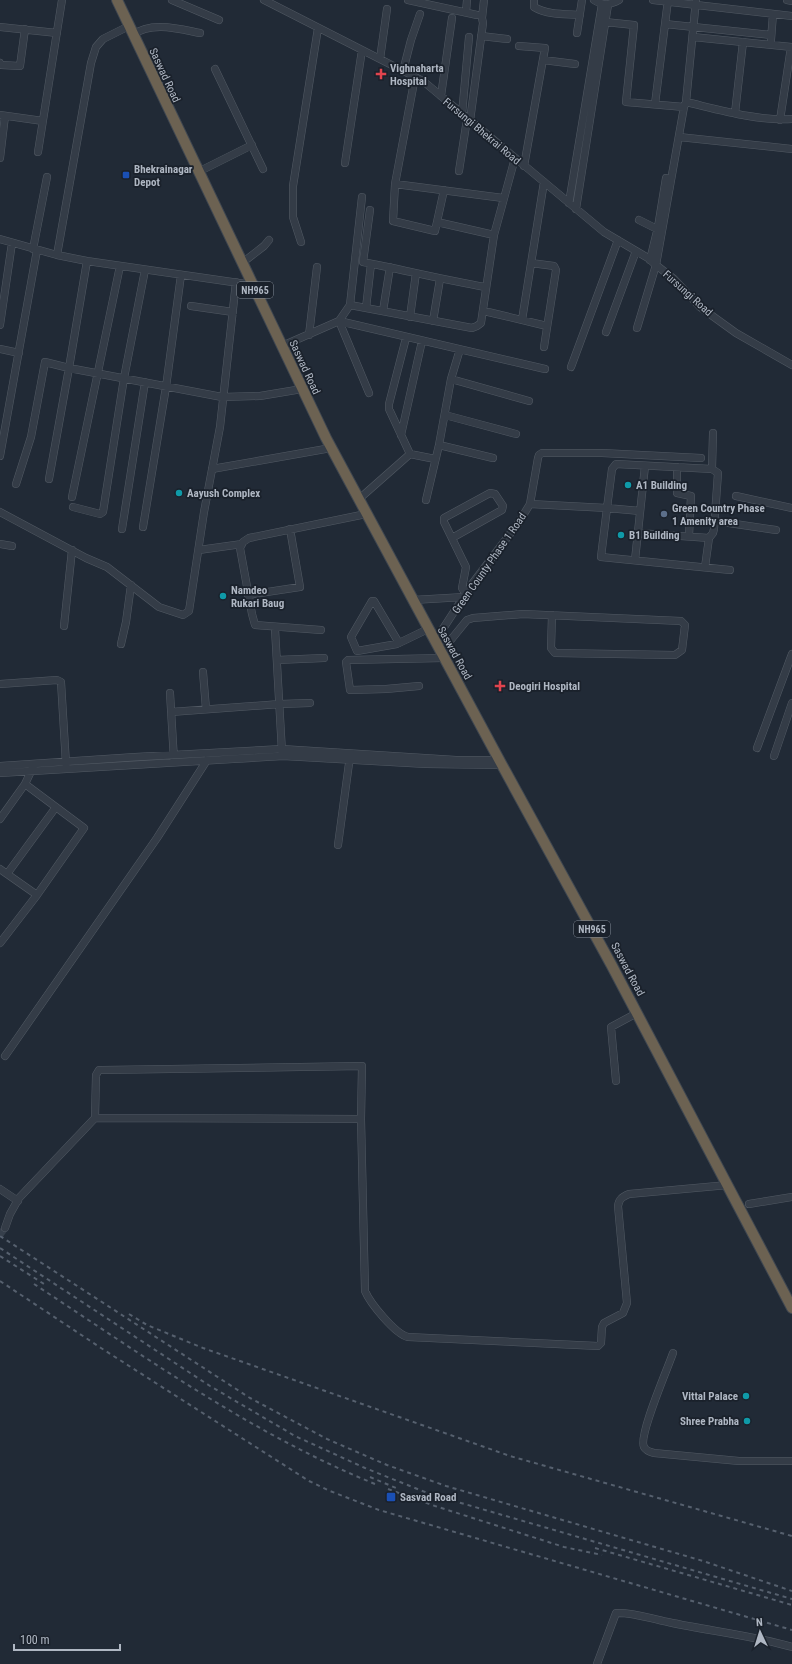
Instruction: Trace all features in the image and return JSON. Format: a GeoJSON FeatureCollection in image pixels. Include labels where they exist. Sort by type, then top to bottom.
{"type":"FeatureCollection","features":[{"type":"Feature","properties":{"kind":"highway","name":"Saswad Road"},"geometry":{"type":"LineString","coordinates":[[117,0],[331,448],[500,763],[637,1013],[792,1308]]}},
{"type":"Feature","properties":{"kind":"street"},"geometry":{"type":"LineString","coordinates":[[38,152],[62,0]]}},
{"type":"Feature","properties":{"kind":"street"},"geometry":{"type":"LineString","coordinates":[[172,0],[219,20]]}},
{"type":"Feature","properties":{"kind":"street","name":"Fursungi Bhekrai Road"},"geometry":{"type":"LineString","coordinates":[[264,0],[423,81],[604,232]]}},
{"type":"Feature","properties":{"kind":"street"},"geometry":{"type":"LineString","coordinates":[[408,0],[424,2],[477,15]]}},
{"type":"Feature","properties":{"kind":"street"},"geometry":{"type":"LineString","coordinates":[[448,8],[449,0]]}},
{"type":"Feature","properties":{"kind":"street"},"geometry":{"type":"LineString","coordinates":[[466,12],[467,0]]}},
{"type":"Feature","properties":{"kind":"street"},"geometry":{"type":"LineString","coordinates":[[459,171],[466,118],[482,36],[484,0]]}},
{"type":"Feature","properties":{"kind":"street"},"geometry":{"type":"LineString","coordinates":[[534,0],[534,7],[539,10],[552,13],[580,15]]}},
{"type":"Feature","properties":{"kind":"street"},"geometry":{"type":"LineString","coordinates":[[577,34],[582,0]]}},
{"type":"Feature","properties":{"kind":"street"},"geometry":{"type":"LineString","coordinates":[[594,0],[605,4],[619,0]]}},
{"type":"Feature","properties":{"kind":"street"},"geometry":{"type":"LineString","coordinates":[[652,0],[696,2],[792,16]]}},
{"type":"Feature","properties":{"kind":"street"},"geometry":{"type":"LineString","coordinates":[[788,0],[792,1]]}},
{"type":"Feature","properties":{"kind":"street"},"geometry":{"type":"LineString","coordinates":[[655,104],[668,1]]}},
{"type":"Feature","properties":{"kind":"street"},"geometry":{"type":"LineString","coordinates":[[637,328],[656,265],[685,105],[696,2]]}},
{"type":"Feature","properties":{"kind":"street"},"geometry":{"type":"LineString","coordinates":[[576,209],[605,22],[605,4]]}},
{"type":"Feature","properties":{"kind":"street"},"geometry":{"type":"LineString","coordinates":[[569,203],[605,4]]}},
{"type":"Feature","properties":{"kind":"street"},"geometry":{"type":"LineString","coordinates":[[380,59],[387,9]]}},
{"type":"Feature","properties":{"kind":"street"},"geometry":{"type":"LineString","coordinates":[[403,71],[420,14]]}},
{"type":"Feature","properties":{"kind":"street"},"geometry":{"type":"LineString","coordinates":[[770,45],[773,14]]}},
{"type":"Feature","properties":{"kind":"street"},"geometry":{"type":"LineString","coordinates":[[440,96],[452,18]]}},
{"type":"Feature","properties":{"kind":"street"},"geometry":{"type":"LineString","coordinates":[[605,22],[634,25],[626,102],[685,105],[780,120],[792,119]]}},
{"type":"Feature","properties":{"kind":"street"},"geometry":{"type":"LineString","coordinates":[[665,24],[771,35]]}},
{"type":"Feature","properties":{"kind":"street"},"geometry":{"type":"LineString","coordinates":[[0,27],[57,33]]}},
{"type":"Feature","properties":{"kind":"street"},"geometry":{"type":"LineString","coordinates":[[57,255],[91,63],[96,47],[104,39],[131,30],[147,28],[173,28],[200,33]]}},
{"type":"Feature","properties":{"kind":"street"},"geometry":{"type":"LineString","coordinates":[[301,242],[293,217],[293,186],[318,28]]}},
{"type":"Feature","properties":{"kind":"street"},"geometry":{"type":"LineString","coordinates":[[0,63],[1,65],[20,66],[25,29]]}},
{"type":"Feature","properties":{"kind":"street"},"geometry":{"type":"LineString","coordinates":[[482,36],[507,39]]}},
{"type":"Feature","properties":{"kind":"street"},"geometry":{"type":"LineString","coordinates":[[466,118],[469,37]]}},
{"type":"Feature","properties":{"kind":"street"},"geometry":{"type":"LineString","coordinates":[[693,37],[791,47],[780,120]]}},
{"type":"Feature","properties":{"kind":"street"},"geometry":{"type":"LineString","coordinates":[[735,114],[743,42]]}},
{"type":"Feature","properties":{"kind":"street"},"geometry":{"type":"LineString","coordinates":[[519,46],[545,48],[524,166]]}},
{"type":"Feature","properties":{"kind":"street"},"geometry":{"type":"LineString","coordinates":[[345,163],[362,50]]}},
{"type":"Feature","properties":{"kind":"street"},"geometry":{"type":"LineString","coordinates":[[543,60],[575,64]]}},
{"type":"Feature","properties":{"kind":"street"},"geometry":{"type":"LineString","coordinates":[[215,69],[262,169]]}},
{"type":"Feature","properties":{"kind":"street"},"geometry":{"type":"LineString","coordinates":[[416,77],[395,184],[393,222],[435,231],[444,190]]}},
{"type":"Feature","properties":{"kind":"street"},"geometry":{"type":"LineString","coordinates":[[0,158],[2,116],[43,121]]}},
{"type":"Feature","properties":{"kind":"street"},"geometry":{"type":"LineString","coordinates":[[679,137],[792,149]]}},
{"type":"Feature","properties":{"kind":"street"},"geometry":{"type":"LineString","coordinates":[[198,172],[252,145]]}},
{"type":"Feature","properties":{"kind":"street"},"geometry":{"type":"LineString","coordinates":[[350,305],[433,322],[472,328],[481,323],[485,287],[494,234],[515,158]]}},
{"type":"Feature","properties":{"kind":"street"},"geometry":{"type":"LineString","coordinates":[[0,456],[19,353],[47,177]]}},
{"type":"Feature","properties":{"kind":"street"},"geometry":{"type":"LineString","coordinates":[[650,260],[666,178]]}},
{"type":"Feature","properties":{"kind":"street"},"geometry":{"type":"LineString","coordinates":[[522,320],[544,182]]}},
{"type":"Feature","properties":{"kind":"street"},"geometry":{"type":"LineString","coordinates":[[395,184],[503,198]]}},
{"type":"Feature","properties":{"kind":"street"},"geometry":{"type":"LineString","coordinates":[[282,346],[340,321],[350,305],[362,198]]}},
{"type":"Feature","properties":{"kind":"street"},"geometry":{"type":"LineString","coordinates":[[370,210],[363,262],[485,287]]}},
{"type":"Feature","properties":{"kind":"street"},"geometry":{"type":"LineString","coordinates":[[639,220],[657,229]]}},
{"type":"Feature","properties":{"kind":"street"},"geometry":{"type":"LineString","coordinates":[[437,222],[494,234]]}},
{"type":"Feature","properties":{"kind":"street","name":"Fursungi Road"},"geometry":{"type":"LineString","coordinates":[[604,232],[650,260],[674,280],[700,307],[736,333],[792,366]]}},
{"type":"Feature","properties":{"kind":"street"},"geometry":{"type":"LineString","coordinates":[[0,239],[87,262],[253,285]]}},
{"type":"Feature","properties":{"kind":"street"},"geometry":{"type":"LineString","coordinates":[[242,263],[264,246],[269,240]]}},
{"type":"Feature","properties":{"kind":"street"},"geometry":{"type":"LineString","coordinates":[[571,367],[618,240]]}},
{"type":"Feature","properties":{"kind":"street"},"geometry":{"type":"LineString","coordinates":[[0,326],[12,243]]}},
{"type":"Feature","properties":{"kind":"street"},"geometry":{"type":"LineString","coordinates":[[606,332],[636,251]]}},
{"type":"Feature","properties":{"kind":"street"},"geometry":{"type":"LineString","coordinates":[[49,479],[87,262]]}},
{"type":"Feature","properties":{"kind":"street"},"geometry":{"type":"LineString","coordinates":[[530,263],[554,266],[556,270],[544,347]]}},
{"type":"Feature","properties":{"kind":"street"},"geometry":{"type":"LineString","coordinates":[[366,308],[371,264]]}},
{"type":"Feature","properties":{"kind":"street"},"geometry":{"type":"LineString","coordinates":[[72,497],[120,266]]}},
{"type":"Feature","properties":{"kind":"street"},"geometry":{"type":"LineString","coordinates":[[309,335],[318,267]]}},
{"type":"Feature","properties":{"kind":"street"},"geometry":{"type":"LineString","coordinates":[[383,311],[390,267]]}},
{"type":"Feature","properties":{"kind":"street"},"geometry":{"type":"LineString","coordinates":[[73,507],[100,514],[103,512],[124,378],[145,270]]}},
{"type":"Feature","properties":{"kind":"street"},"geometry":{"type":"LineString","coordinates":[[410,317],[416,273]]}},
{"type":"Feature","properties":{"kind":"street"},"geometry":{"type":"LineString","coordinates":[[143,527],[166,387],[181,276]]}},
{"type":"Feature","properties":{"kind":"street"},"geometry":{"type":"LineString","coordinates":[[433,322],[440,279]]}},
{"type":"Feature","properties":{"kind":"street"},"geometry":{"type":"LineString","coordinates":[[0,512],[107,567],[159,607],[184,615],[187,614],[189,611],[220,427],[222,397],[236,282]]}},
{"type":"Feature","properties":{"kind":"street"},"geometry":{"type":"LineString","coordinates":[[191,306],[233,312]]}},
{"type":"Feature","properties":{"kind":"street"},"geometry":{"type":"LineString","coordinates":[[488,312],[547,326]]}},
{"type":"Feature","properties":{"kind":"street"},"geometry":{"type":"LineString","coordinates":[[340,321],[406,338],[545,369]]}},
{"type":"Feature","properties":{"kind":"street"},"geometry":{"type":"LineString","coordinates":[[340,321],[369,394]]}},
{"type":"Feature","properties":{"kind":"street"},"geometry":{"type":"LineString","coordinates":[[406,338],[389,404],[391,414],[410,454]]}},
{"type":"Feature","properties":{"kind":"street"},"geometry":{"type":"LineString","coordinates":[[401,435],[422,341]]}},
{"type":"Feature","properties":{"kind":"street"},"geometry":{"type":"LineString","coordinates":[[0,349],[19,353]]}},
{"type":"Feature","properties":{"kind":"street"},"geometry":{"type":"LineString","coordinates":[[426,500],[439,445],[451,379],[460,349]]}},
{"type":"Feature","properties":{"kind":"street"},"geometry":{"type":"LineString","coordinates":[[16,484],[31,437],[45,362],[97,374],[222,397],[260,396],[302,389]]}},
{"type":"Feature","properties":{"kind":"street"},"geometry":{"type":"LineString","coordinates":[[451,379],[529,401]]}},
{"type":"Feature","properties":{"kind":"street"},"geometry":{"type":"LineString","coordinates":[[122,529],[146,382]]}},
{"type":"Feature","properties":{"kind":"street"},"geometry":{"type":"LineString","coordinates":[[445,415],[516,434]]}},
{"type":"Feature","properties":{"kind":"street"},"geometry":{"type":"LineString","coordinates":[[712,469],[713,433]]}},
{"type":"Feature","properties":{"kind":"street"},"geometry":{"type":"LineString","coordinates":[[439,445],[493,458]]}},
{"type":"Feature","properties":{"kind":"street"},"geometry":{"type":"LineString","coordinates":[[212,469],[331,448]]}},
{"type":"Feature","properties":{"kind":"street"},"geometry":{"type":"LineString","coordinates":[[640,511],[530,504],[539,455],[542,453],[602,452],[702,458]]}},
{"type":"Feature","properties":{"kind":"street"},"geometry":{"type":"LineString","coordinates":[[410,454],[435,459]]}},
{"type":"Feature","properties":{"kind":"street"},"geometry":{"type":"LineString","coordinates":[[359,499],[410,454]]}},
{"type":"Feature","properties":{"kind":"street"},"geometry":{"type":"LineString","coordinates":[[705,567],[709,538],[713,533],[715,521],[718,475],[712,469],[614,465],[612,469],[601,557],[730,570]]}},
{"type":"Feature","properties":{"kind":"street"},"geometry":{"type":"LineString","coordinates":[[635,560],[645,466]]}},
{"type":"Feature","properties":{"kind":"street"},"geometry":{"type":"LineString","coordinates":[[677,467],[677,492],[691,496],[689,536]]}},
{"type":"Feature","properties":{"kind":"street"},"geometry":{"type":"LineString","coordinates":[[413,600],[465,596],[462,588],[466,567],[444,522],[446,516],[490,493],[495,494],[503,506],[502,510],[452,538]]}},
{"type":"Feature","properties":{"kind":"street"},"geometry":{"type":"LineString","coordinates":[[736,496],[792,508]]}},
{"type":"Feature","properties":{"kind":"street","name":"Green County Phase 1 Road"},"geometry":{"type":"LineString","coordinates":[[435,641],[465,596],[519,522],[530,504]]}},
{"type":"Feature","properties":{"kind":"street"},"geometry":{"type":"LineString","coordinates":[[321,630],[255,625],[240,548],[249,538],[366,514]]}},
{"type":"Feature","properties":{"kind":"street"},"geometry":{"type":"LineString","coordinates":[[715,521],[776,530]]}},
{"type":"Feature","properties":{"kind":"street"},"geometry":{"type":"LineString","coordinates":[[248,595],[300,586],[290,530]]}},
{"type":"Feature","properties":{"kind":"street"},"geometry":{"type":"LineString","coordinates":[[638,533],[709,538]]}},
{"type":"Feature","properties":{"kind":"street"},"geometry":{"type":"LineString","coordinates":[[0,544],[12,546]]}},
{"type":"Feature","properties":{"kind":"street"},"geometry":{"type":"LineString","coordinates":[[199,550],[242,544]]}},
{"type":"Feature","properties":{"kind":"street"},"geometry":{"type":"LineString","coordinates":[[64,626],[72,550]]}},
{"type":"Feature","properties":{"kind":"street"},"geometry":{"type":"LineString","coordinates":[[121,644],[131,586]]}},
{"type":"Feature","properties":{"kind":"street"},"geometry":{"type":"LineString","coordinates":[[399,644],[374,601],[372,601],[351,637],[357,650],[359,651],[399,644],[428,629]]}},
{"type":"Feature","properties":{"kind":"street"},"geometry":{"type":"LineString","coordinates":[[419,686],[350,690],[346,662],[348,660],[442,655],[467,620],[473,618],[523,614],[552,615],[681,621],[685,625],[682,650],[675,654],[555,653],[551,648],[552,615]]}},
{"type":"Feature","properties":{"kind":"street"},"geometry":{"type":"LineString","coordinates":[[275,629],[282,753]]}},
{"type":"Feature","properties":{"kind":"street"},"geometry":{"type":"LineString","coordinates":[[757,748],[792,654]]}},
{"type":"Feature","properties":{"kind":"street"},"geometry":{"type":"LineString","coordinates":[[277,660],[324,658]]}},
{"type":"Feature","properties":{"kind":"street"},"geometry":{"type":"LineString","coordinates":[[203,672],[206,709]]}},
{"type":"Feature","properties":{"kind":"street"},"geometry":{"type":"LineString","coordinates":[[0,684],[57,680],[61,682],[66,765]]}},
{"type":"Feature","properties":{"kind":"street"},"geometry":{"type":"LineString","coordinates":[[170,693],[174,758]]}},
{"type":"Feature","properties":{"kind":"street"},"geometry":{"type":"LineString","coordinates":[[774,756],[792,702]]}},
{"type":"Feature","properties":{"kind":"street"},"geometry":{"type":"LineString","coordinates":[[171,712],[310,703]]}},
{"type":"Feature","properties":{"kind":"street"},"geometry":{"type":"LineString","coordinates":[[0,772],[33,767],[282,753],[500,763]]}},
{"type":"Feature","properties":{"kind":"street"},"geometry":{"type":"LineString","coordinates":[[5,1056],[157,838],[209,757]]}},
{"type":"Feature","properties":{"kind":"street"},"geometry":{"type":"LineString","coordinates":[[338,845],[349,757]]}},
{"type":"Feature","properties":{"kind":"street"},"geometry":{"type":"LineString","coordinates":[[0,766],[33,767]]}},
{"type":"Feature","properties":{"kind":"street"},"geometry":{"type":"LineString","coordinates":[[0,819],[25,784],[33,767]]}},
{"type":"Feature","properties":{"kind":"street"},"geometry":{"type":"LineString","coordinates":[[0,943],[37,895],[84,828],[25,784]]}},
{"type":"Feature","properties":{"kind":"street"},"geometry":{"type":"LineString","coordinates":[[7,874],[56,807]]}},
{"type":"Feature","properties":{"kind":"street"},"geometry":{"type":"LineString","coordinates":[[0,869],[37,895]]}},
{"type":"Feature","properties":{"kind":"street"},"geometry":{"type":"LineString","coordinates":[[616,1081],[612,1027],[637,1013]]}},
{"type":"Feature","properties":{"kind":"street"},"geometry":{"type":"LineString","coordinates":[[5,1228],[10,1214],[19,1198],[94,1118],[96,1075],[99,1070],[362,1066],[361,1119],[365,1291],[371,1301],[398,1332],[408,1338],[598,1346],[602,1343],[602,1327],[604,1323],[623,1313],[627,1303],[618,1206],[619,1200],[622,1196],[629,1194],[728,1185]]}},
{"type":"Feature","properties":{"kind":"street"},"geometry":{"type":"LineString","coordinates":[[94,1118],[361,1119]]}},
{"type":"Feature","properties":{"kind":"street"},"geometry":{"type":"LineString","coordinates":[[0,1189],[18,1201]]}},
{"type":"Feature","properties":{"kind":"street"},"geometry":{"type":"LineString","coordinates":[[749,1204],[792,1197]]}},
{"type":"Feature","properties":{"kind":"street"},"geometry":{"type":"LineString","coordinates":[[673,1353],[645,1427],[642,1441],[646,1450],[654,1453],[739,1461],[792,1461]]}},
{"type":"Feature","properties":{"kind":"street"},"geometry":{"type":"LineString","coordinates":[[597,1664],[612,1620],[616,1613],[632,1614],[668,1622],[766,1639],[792,1647]]}},
{"type":"Feature","properties":{"kind":"tunnel"},"geometry":{"type":"LineString","coordinates":[[0,1235],[5,1228]]}},
{"type":"Feature","properties":{"kind":"railway"},"geometry":{"type":"LineString","coordinates":[[0,1236],[250,1398],[327,1439],[387,1465],[446,1486],[703,1561],[792,1591]]}},
{"type":"Feature","properties":{"kind":"railway"},"geometry":{"type":"LineString","coordinates":[[0,1248],[210,1386],[295,1436],[365,1468],[430,1494],[792,1599]]}},
{"type":"Feature","properties":{"kind":"railway"},"geometry":{"type":"LineString","coordinates":[[0,1256],[44,1284]]}},
{"type":"Feature","properties":{"kind":"railway"},"geometry":{"type":"LineString","coordinates":[[0,1281],[101,1348],[309,1481],[330,1491],[379,1510],[792,1630]]}},
{"type":"Feature","properties":{"kind":"railway"},"geometry":{"type":"LineString","coordinates":[[34,1284],[158,1366],[242,1418],[285,1442],[375,1484]]}},
{"type":"Feature","properties":{"kind":"railway"},"geometry":{"type":"LineString","coordinates":[[129,1314],[147,1325],[203,1348],[510,1456],[792,1536]]}},
{"type":"Feature","properties":{"kind":"railway"},"geometry":{"type":"LineString","coordinates":[[370,1477],[396,1488]]}},
{"type":"Feature","properties":{"kind":"railway"},"geometry":{"type":"LineString","coordinates":[[388,1489],[435,1506],[564,1547],[602,1555]]}},
{"type":"Feature","properties":{"kind":"railway"},"geometry":{"type":"LineString","coordinates":[[595,1548],[792,1605]]}},
{"type":"Feature","properties":{"kind":"place","name":"Vighnaharta Hospital"},"geometry":{"type":"Point","coordinates":[381,74]}},
{"type":"Feature","properties":{"kind":"place","name":"Bhekrainagar Depot"},"geometry":{"type":"Point","coordinates":[126,175]}},
{"type":"Feature","properties":{"kind":"place","name":"A1 Building"},"geometry":{"type":"Point","coordinates":[628,485]}},
{"type":"Feature","properties":{"kind":"place","name":"Aayush Complex"},"geometry":{"type":"Point","coordinates":[179,493]}},
{"type":"Feature","properties":{"kind":"place","name":"Green Country Phase 1 Amenity area"},"geometry":{"type":"Point","coordinates":[664,514]}},
{"type":"Feature","properties":{"kind":"place","name":"B1 Building"},"geometry":{"type":"Point","coordinates":[621,535]}},
{"type":"Feature","properties":{"kind":"place","name":"Namdeo Rukari Baug"},"geometry":{"type":"Point","coordinates":[223,596]}},
{"type":"Feature","properties":{"kind":"place","name":"Deogiri Hospital"},"geometry":{"type":"Point","coordinates":[500,686]}},
{"type":"Feature","properties":{"kind":"place","name":"Vittal Palace"},"geometry":{"type":"Point","coordinates":[746,1396]}},
{"type":"Feature","properties":{"kind":"place","name":"Shree Prabha"},"geometry":{"type":"Point","coordinates":[747,1421]}},
{"type":"Feature","properties":{"kind":"place","name":"Sasvad Road"},"geometry":{"type":"Point","coordinates":[391,1497]}}]}
